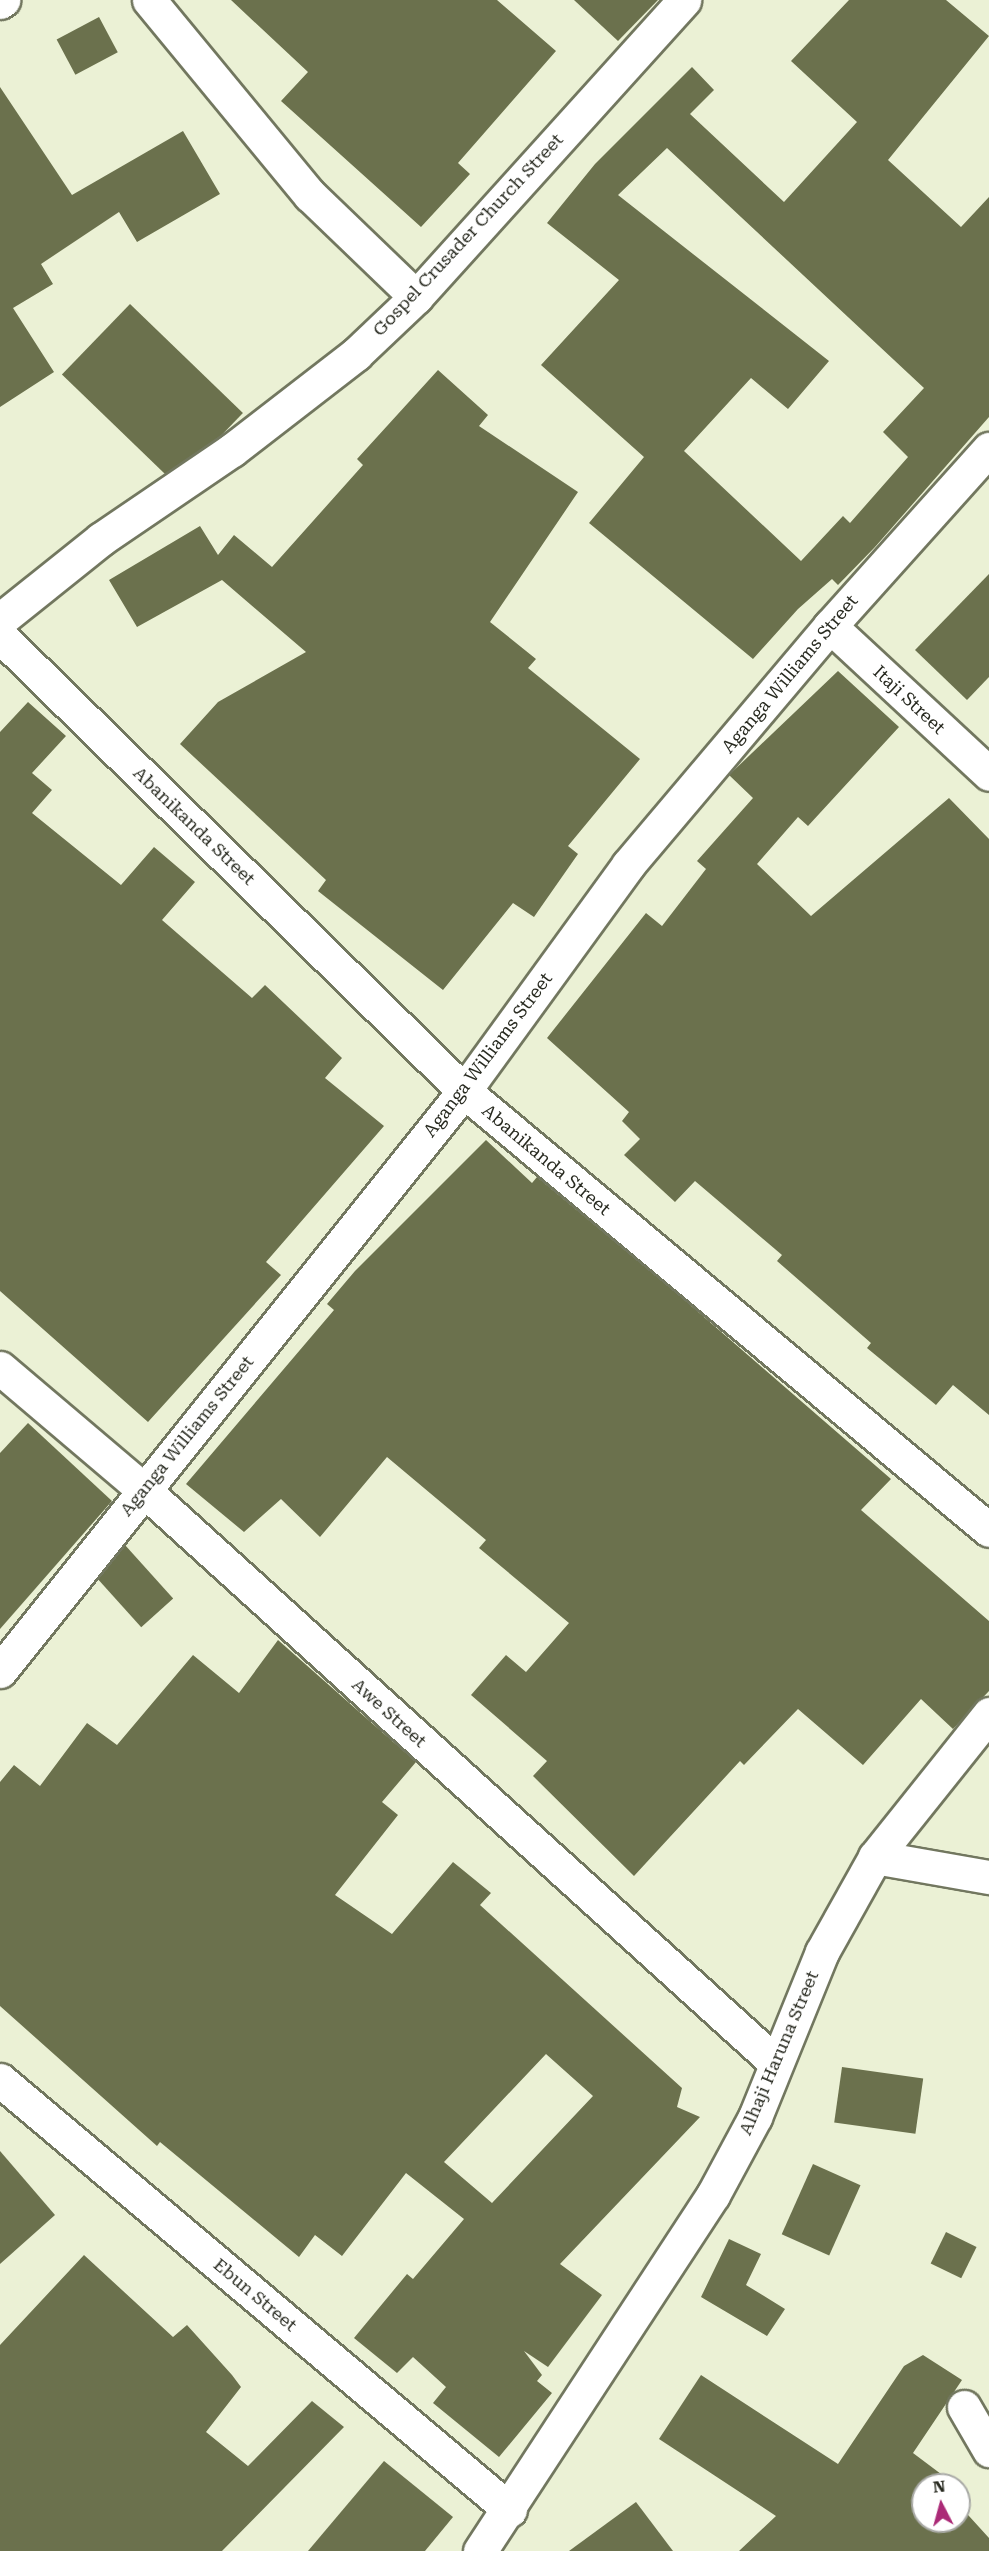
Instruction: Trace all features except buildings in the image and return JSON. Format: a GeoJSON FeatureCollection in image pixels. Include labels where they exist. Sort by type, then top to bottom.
{"type":"FeatureCollection","features":[{"type":"Feature","properties":{"kind":"street"},"geometry":{"type":"LineString","coordinates":[[149,0],[309,195],[416,297]]}},
{"type":"Feature","properties":{"kind":"street","name":"Gospel Crusader Church Street"},"geometry":{"type":"LineString","coordinates":[[0,620],[101,539],[315,387],[416,297],[684,0]]}},
{"type":"Feature","properties":{"kind":"street","name":"Aganga Williams Street"},"geometry":{"type":"LineString","coordinates":[[0,1671],[464,1091],[628,865],[830,626],[989,449]]}},
{"type":"Feature","properties":{"kind":"street","name":"Itaji Street"},"geometry":{"type":"LineString","coordinates":[[830,626],[989,774]]}},
{"type":"Feature","properties":{"kind":"street","name":"Abanikanda Street"},"geometry":{"type":"LineString","coordinates":[[0,636],[464,1091],[989,1530]]}},
{"type":"Feature","properties":{"kind":"street","name":"Awe Street"},"geometry":{"type":"LineString","coordinates":[[0,1368],[145,1491],[775,2062]]}},
{"type":"Feature","properties":{"kind":"street","name":"Alhaji Haruna Street"},"geometry":{"type":"LineString","coordinates":[[480,2551],[510,2510],[713,2195],[755,2117],[775,2062],[822,1952],[874,1857],[989,1714]]}},
{"type":"Feature","properties":{"kind":"street"},"geometry":{"type":"LineString","coordinates":[[874,1857],[989,1877]]}},
{"type":"Feature","properties":{"kind":"street","name":"Ebun Street"},"geometry":{"type":"LineString","coordinates":[[0,2080],[510,2510]]}},
{"type":"Feature","properties":{"kind":"street"},"geometry":{"type":"LineString","coordinates":[[964,2407],[989,2450]]}}]}
